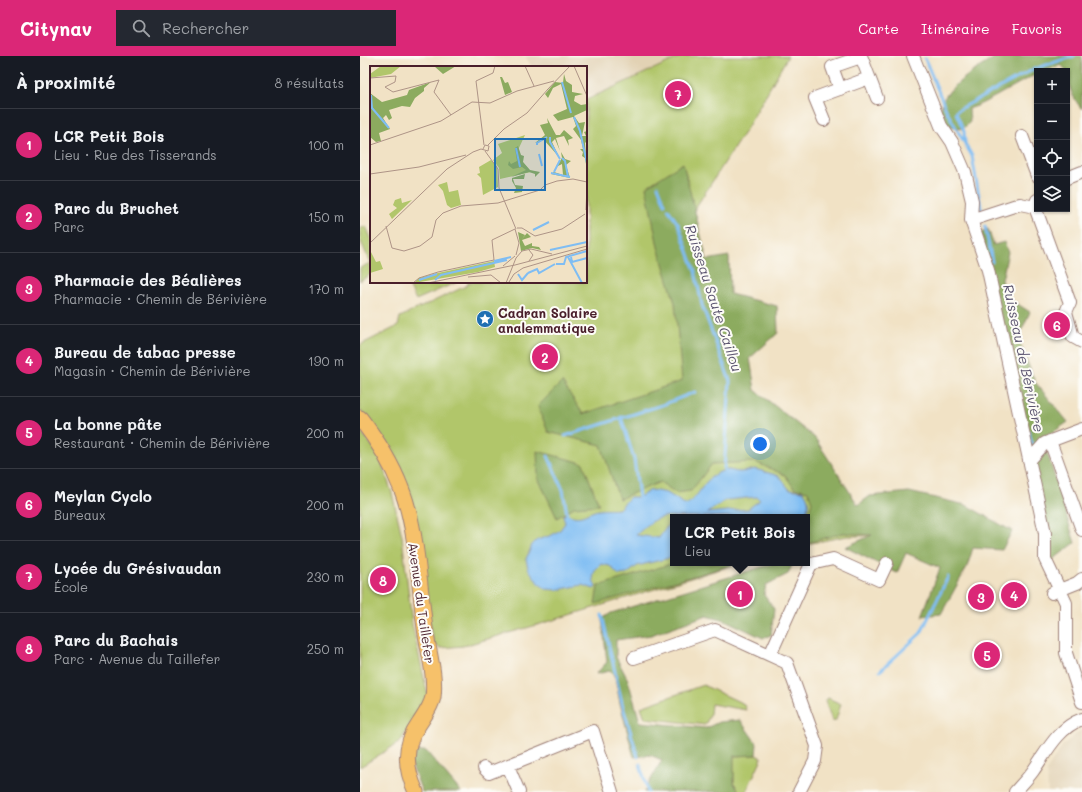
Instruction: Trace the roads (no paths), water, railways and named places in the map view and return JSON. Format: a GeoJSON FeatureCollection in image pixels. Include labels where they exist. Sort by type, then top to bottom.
{"type":"FeatureCollection","features":[{"type":"Feature","properties":{"kind":"main road","name":"Avenue du Taillefer"},"geometry":{"type":"LineString","coordinates":[[360,418],[384,451],[402,489],[412,533],[428,652],[433,676],[433,692],[430,705],[411,734],[408,746],[408,771],[416,792]]}},
{"type":"Feature","properties":{"kind":"street"},"geometry":{"type":"LineString","coordinates":[[914,56],[941,126],[952,142],[965,172],[972,201],[971,220],[988,270],[1044,533],[1045,558],[1056,592],[1066,603],[1066,653],[1082,702]]}},
{"type":"Feature","properties":{"kind":"street"},"geometry":{"type":"LineString","coordinates":[[840,89],[832,67],[861,57],[877,98]]}},
{"type":"Feature","properties":{"kind":"street"},"geometry":{"type":"LineString","coordinates":[[824,120],[816,98],[869,78]]}},
{"type":"Feature","properties":{"kind":"street"},"geometry":{"type":"LineString","coordinates":[[1022,136],[1034,168]]}},
{"type":"Feature","properties":{"kind":"street"},"geometry":{"type":"LineString","coordinates":[[1070,177],[1082,172]]}},
{"type":"Feature","properties":{"kind":"street"},"geometry":{"type":"LineString","coordinates":[[971,220],[1020,204],[1034,204]]}},
{"type":"Feature","properties":{"kind":"street"},"geometry":{"type":"LineString","coordinates":[[1039,212],[1070,303],[1066,312],[1073,337],[1082,342]]}},
{"type":"Feature","properties":{"kind":"street"},"geometry":{"type":"LineString","coordinates":[[1070,303],[1082,306]]}},
{"type":"Feature","properties":{"kind":"street"},"geometry":{"type":"LineString","coordinates":[[1029,461],[1046,443],[1082,429]]}},
{"type":"Feature","properties":{"kind":"street"},"geometry":{"type":"LineString","coordinates":[[1050,441],[1082,530]]}},
{"type":"Feature","properties":{"kind":"street"},"geometry":{"type":"LineString","coordinates":[[770,655],[811,564],[833,558],[879,580],[887,563]]}},
{"type":"Feature","properties":{"kind":"street"},"geometry":{"type":"LineString","coordinates":[[1056,592],[1077,583],[1082,579]]}},
{"type":"Feature","properties":{"kind":"street"},"geometry":{"type":"LineString","coordinates":[[634,658],[715,630],[787,663],[817,746],[815,761],[799,792]]}},
{"type":"Feature","properties":{"kind":"street"},"geometry":{"type":"LineString","coordinates":[[1014,792],[1032,772],[1053,740],[1067,727],[1082,719]]}},
{"type":"Feature","properties":{"kind":"street"},"geometry":{"type":"LineString","coordinates":[[484,768],[489,773],[593,731],[612,792]]}},
{"type":"Feature","properties":{"kind":"street"},"geometry":{"type":"LineString","coordinates":[[508,766],[519,792]]}},
{"type":"Feature","properties":{"kind":"water"},"geometry":{"type":"Polygon","coordinates":[[[755,469],[779,476],[789,489],[803,491],[808,501],[807,510],[805,514],[670,514],[670,517],[663,517],[653,521],[636,535],[659,538],[670,522],[670,558],[637,566],[627,574],[619,575],[610,566],[601,564],[596,569],[593,577],[596,587],[594,589],[582,585],[557,590],[546,589],[538,583],[528,568],[526,559],[532,545],[537,540],[552,535],[560,530],[565,523],[563,515],[567,514],[576,517],[599,510],[619,509],[630,497],[639,497],[651,490],[667,493],[686,505],[710,479],[722,471],[746,471],[755,469]],[[757,497],[726,500],[707,513],[748,509],[760,500],[757,497]]]}},
{"type":"Feature","properties":{"kind":"waterway"},"geometry":{"type":"LineString","coordinates":[[965,143],[964,131],[956,113],[958,110],[1034,69],[1074,56]]}},
{"type":"Feature","properties":{"kind":"waterway","name":"Ruisseau de Bérivière"},"geometry":{"type":"LineString","coordinates":[[925,59],[947,112],[972,156],[982,213]]}},
{"type":"Feature","properties":{"kind":"waterway","name":"Ruisseau Saute Caillou"},"geometry":{"type":"LineString","coordinates":[[658,186],[665,204]]}},
{"type":"Feature","properties":{"kind":"waterway","name":"Ruisseau Saute Caillou"},"geometry":{"type":"LineString","coordinates":[[668,209],[678,224],[695,271],[702,305],[730,381],[724,470]]}},
{"type":"Feature","properties":{"kind":"waterway","name":"Ruisseau de Bérivière"},"geometry":{"type":"LineString","coordinates":[[985,226],[992,262]]}},
{"type":"Feature","properties":{"kind":"waterway"},"geometry":{"type":"LineString","coordinates":[[565,436],[662,405],[695,392]]}},
{"type":"Feature","properties":{"kind":"waterway"},"geometry":{"type":"LineString","coordinates":[[621,417],[634,459],[639,497]]}},
{"type":"Feature","properties":{"kind":"waterway","name":"Ruisseau de Bérivière"},"geometry":{"type":"LineString","coordinates":[[1029,432],[1032,444]]}},
{"type":"Feature","properties":{"kind":"waterway"},"geometry":{"type":"LineString","coordinates":[[548,456],[563,490],[567,514]]}},
{"type":"Feature","properties":{"kind":"waterway"},"geometry":{"type":"LineString","coordinates":[[880,671],[921,633],[948,577]]}},
{"type":"Feature","properties":{"kind":"waterway"},"geometry":{"type":"LineString","coordinates":[[602,615],[623,707],[638,757]]}},
{"type":"Feature","properties":{"kind":"waterway"},"geometry":{"type":"LineString","coordinates":[[640,764],[648,792]]}},
{"type":"Feature","properties":{"kind":"place","name":"Lycée du Grésivaudan"},"geometry":{"type":"Point","coordinates":[678,94]}},
{"type":"Feature","properties":{"kind":"place","name":"Cadran Solaire analemmatique"},"geometry":{"type":"Point","coordinates":[485,319]}},
{"type":"Feature","properties":{"kind":"place","name":"Meylan Cyclo"},"geometry":{"type":"Point","coordinates":[1057,325]}},
{"type":"Feature","properties":{"kind":"place","name":"Parc du Bruchet"},"geometry":{"type":"Point","coordinates":[545,357]}},
{"type":"Feature","properties":{"kind":"place","name":"Parc du Bachais"},"geometry":{"type":"Point","coordinates":[383,580]}},
{"type":"Feature","properties":{"kind":"place","name":"LCR Petit Bois"},"geometry":{"type":"Point","coordinates":[740,594]}},
{"type":"Feature","properties":{"kind":"place","name":"Bureau de tabac presse"},"geometry":{"type":"Point","coordinates":[1014,595]}},
{"type":"Feature","properties":{"kind":"place","name":"Pharmacie des Béalières"},"geometry":{"type":"Point","coordinates":[981,597]}},
{"type":"Feature","properties":{"kind":"place","name":"La bonne pâte"},"geometry":{"type":"Point","coordinates":[987,655]}}]}
